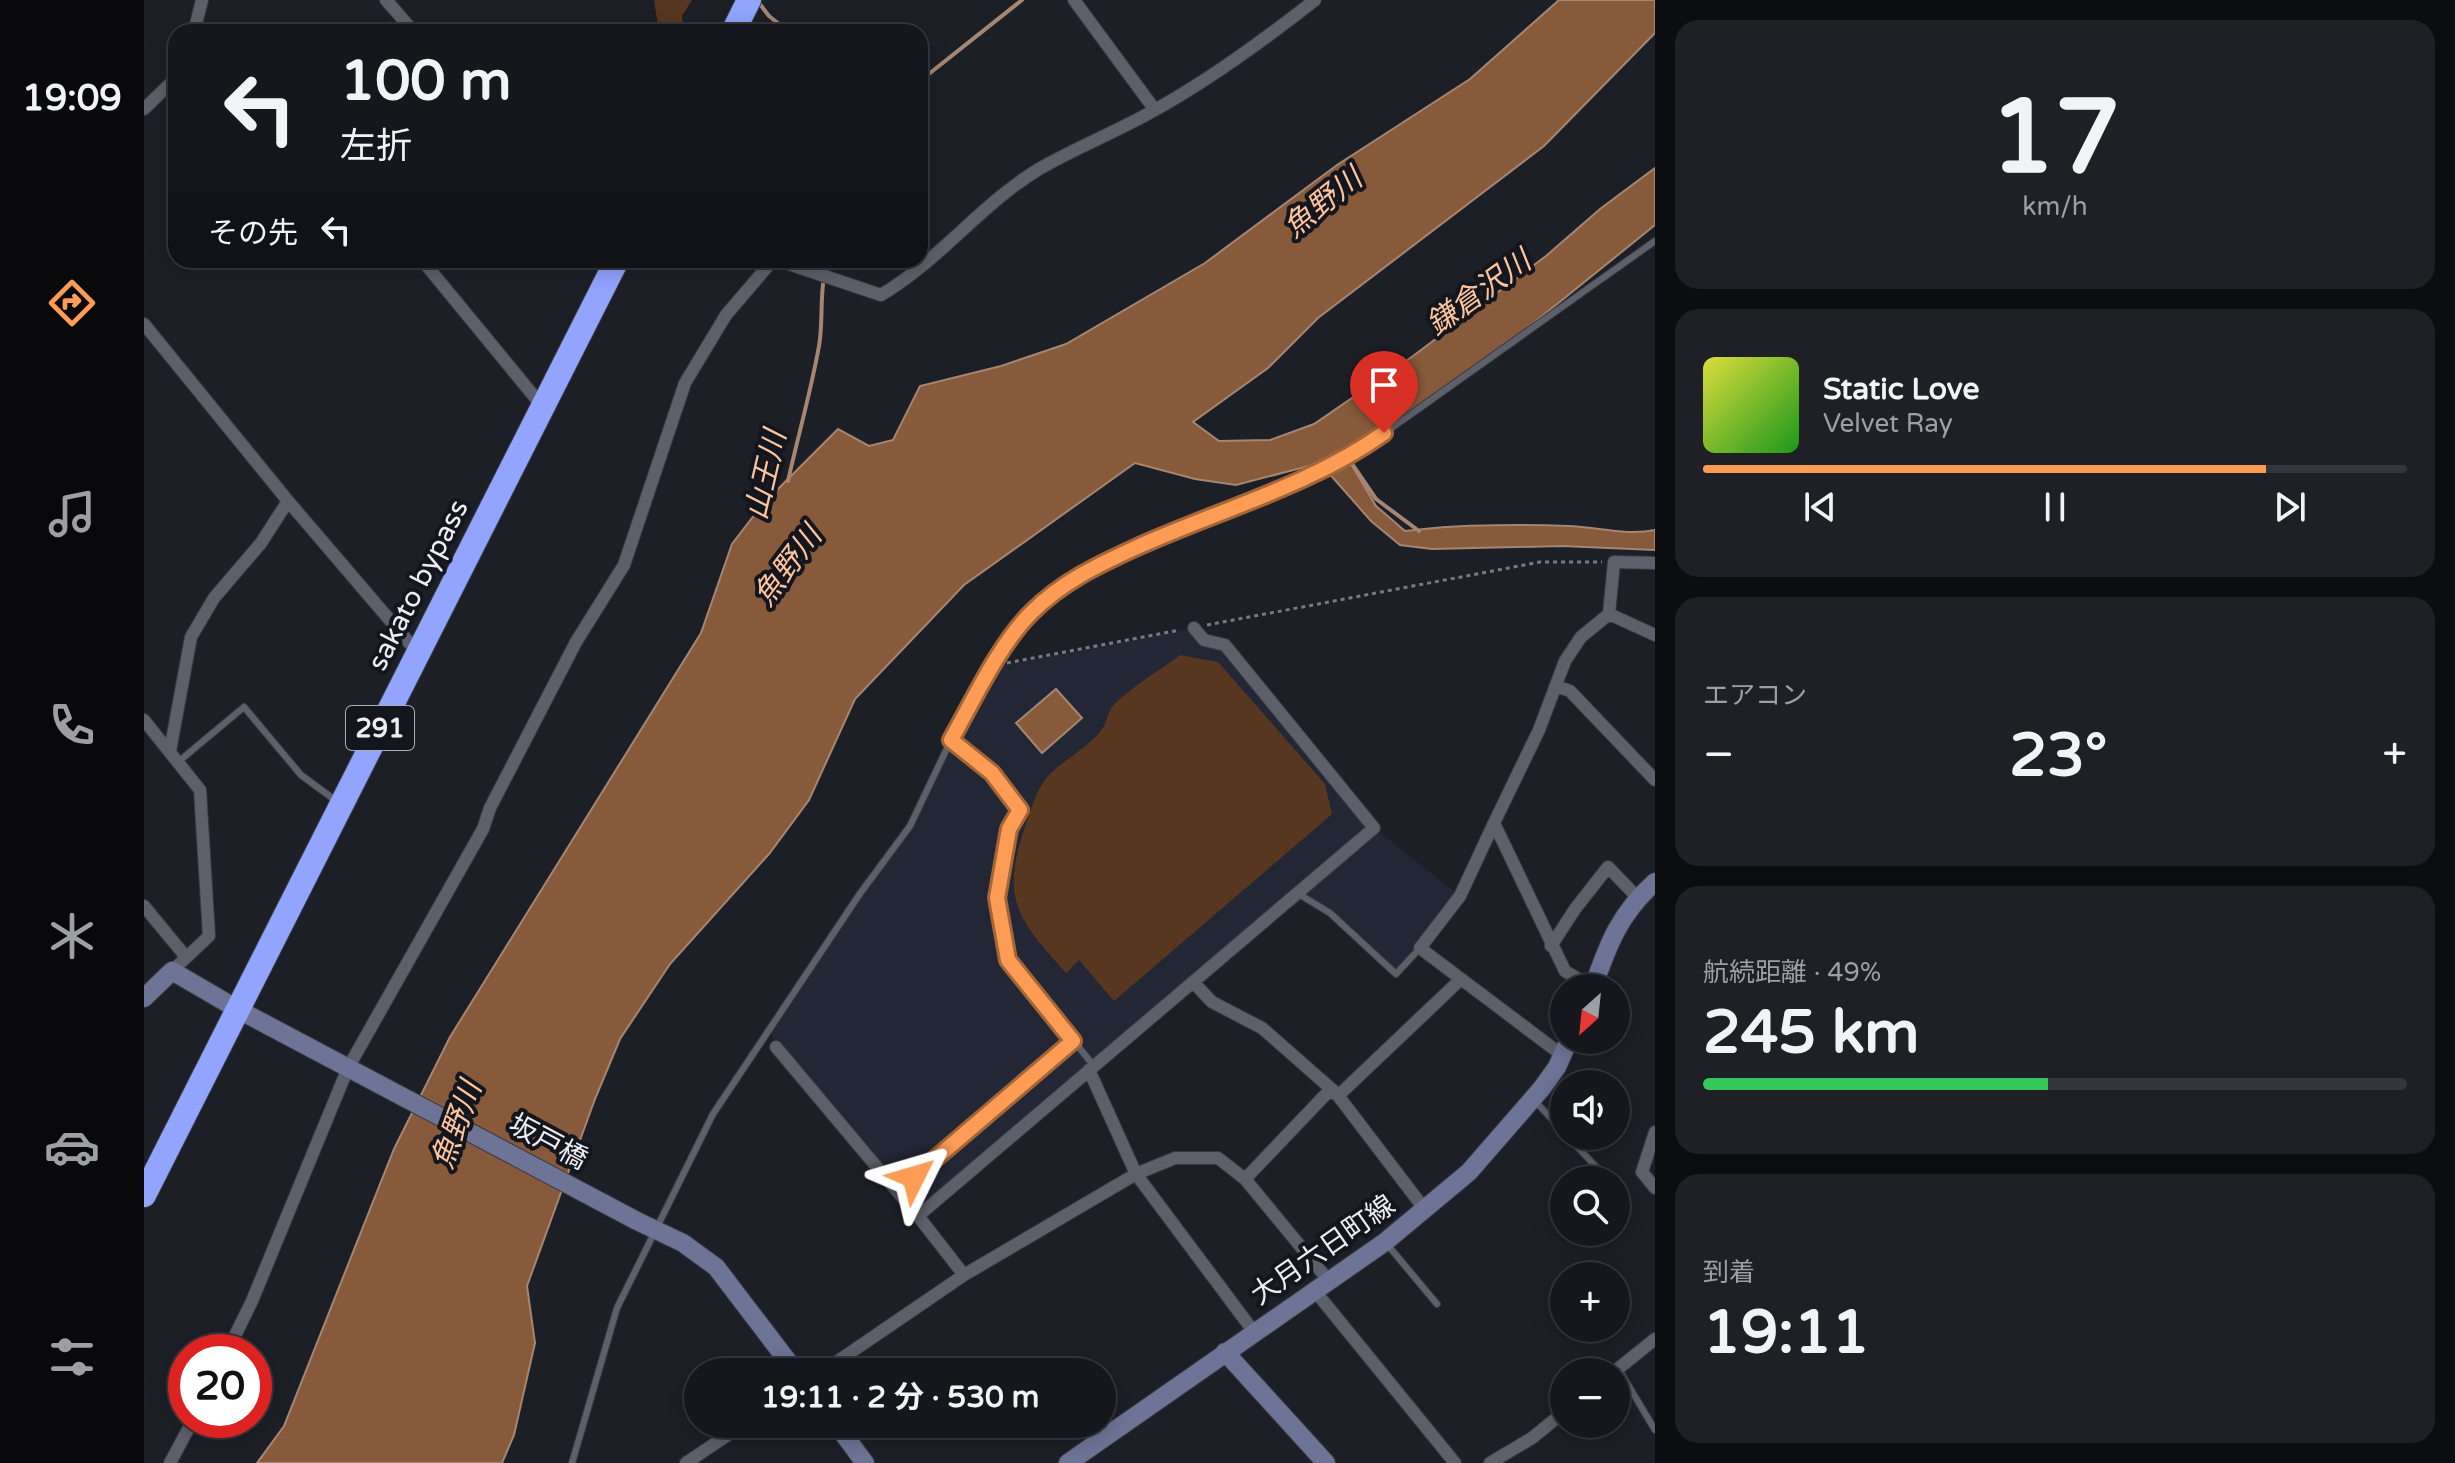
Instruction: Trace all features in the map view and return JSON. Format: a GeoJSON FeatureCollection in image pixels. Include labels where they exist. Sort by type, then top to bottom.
{"type":"FeatureCollection","features":[{"type":"Feature","properties":{"kind":"highway"},"geometry":{"type":"LineString","coordinates":[[737,24],[749,0]]}},
{"type":"Feature","properties":{"kind":"highway","name":"sakato bypass"},"geometry":{"type":"LineString","coordinates":[[144,1195],[613,268]]}},
{"type":"Feature","properties":{"kind":"street"},"geometry":{"type":"LineString","coordinates":[[196,24],[202,0]]}},
{"type":"Feature","properties":{"kind":"street"},"geometry":{"type":"LineString","coordinates":[[386,0],[407,24]]}},
{"type":"Feature","properties":{"kind":"street"},"geometry":{"type":"LineString","coordinates":[[1074,0],[1155,110]]}},
{"type":"Feature","properties":{"kind":"street"},"geometry":{"type":"LineString","coordinates":[[928,260],[1038,170],[1155,110],[1203,81],[1315,0]]}},
{"type":"Feature","properties":{"kind":"street"},"geometry":{"type":"LineString","coordinates":[[144,109],[168,86]]}},
{"type":"Feature","properties":{"kind":"street"},"geometry":{"type":"LineString","coordinates":[[429,268],[542,406]]}},
{"type":"Feature","properties":{"kind":"street"},"geometry":{"type":"LineString","coordinates":[[236,1334],[348,1068],[483,829],[490,808],[576,642],[624,565],[685,383],[726,315],[768,268]]}},
{"type":"Feature","properties":{"kind":"street"},"geometry":{"type":"LineString","coordinates":[[796,268],[881,295],[918,268]]}},
{"type":"Feature","properties":{"kind":"street"},"geometry":{"type":"LineString","coordinates":[[144,324],[288,501],[418,653]]}},
{"type":"Feature","properties":{"kind":"street"},"geometry":{"type":"LineString","coordinates":[[170,751],[191,637],[214,598],[261,543],[288,501]]}},
{"type":"Feature","properties":{"kind":"street"},"geometry":{"type":"LineString","coordinates":[[1550,1037],[1461,979],[1420,948],[1460,896],[1539,730],[1565,661],[1581,637],[1609,614],[1614,562],[1655,563]]}},
{"type":"Feature","properties":{"kind":"street"},"geometry":{"type":"LineString","coordinates":[[1609,614],[1655,635]]}},
{"type":"Feature","properties":{"kind":"street"},"geometry":{"type":"LineString","coordinates":[[918,1216],[1374,828],[1225,645],[1204,640],[1194,628]]}},
{"type":"Feature","properties":{"kind":"street"},"geometry":{"type":"LineString","coordinates":[[1556,686],[1570,691],[1655,780]]}},
{"type":"Feature","properties":{"kind":"street"},"geometry":{"type":"LineString","coordinates":[[144,720],[200,790],[209,936],[144,998]]}},
{"type":"Feature","properties":{"kind":"street"},"geometry":{"type":"LineString","coordinates":[[144,745],[156,735]]}},
{"type":"Feature","properties":{"kind":"street"},"geometry":{"type":"LineString","coordinates":[[1494,823],[1551,946],[1565,971],[1570,974]]}},
{"type":"Feature","properties":{"kind":"street"},"geometry":{"type":"LineString","coordinates":[[1551,946],[1608,867],[1638,898]]}},
{"type":"Feature","properties":{"kind":"street"},"geometry":{"type":"LineString","coordinates":[[1599,974],[1621,920],[1655,882]]}},
{"type":"Feature","properties":{"kind":"street"},"geometry":{"type":"LineString","coordinates":[[144,906],[186,957]]}},
{"type":"Feature","properties":{"kind":"street","name":"坂戸橋"},"geometry":{"type":"LineString","coordinates":[[172,971],[239,1010],[683,1243],[716,1267],[785,1358]]}},
{"type":"Feature","properties":{"kind":"street"},"geometry":{"type":"LineString","coordinates":[[1245,1179],[1328,1092],[1340,1094],[1461,979]]}},
{"type":"Feature","properties":{"kind":"street"},"geometry":{"type":"LineString","coordinates":[[1193,982],[1212,1002],[1262,1028],[1336,1093],[1426,1211]]}},
{"type":"Feature","properties":{"kind":"street"},"geometry":{"type":"LineString","coordinates":[[776,1047],[964,1275]]}},
{"type":"Feature","properties":{"kind":"street","name":"大月六日町線"},"geometry":{"type":"LineString","coordinates":[[1068,1463],[1426,1211],[1469,1172],[1532,1099],[1557,1067],[1563,1054]]}},
{"type":"Feature","properties":{"kind":"street"},"geometry":{"type":"LineString","coordinates":[[1092,1068],[1136,1174],[1254,1332]]}},
{"type":"Feature","properties":{"kind":"street"},"geometry":{"type":"LineString","coordinates":[[1655,1132],[1642,1172],[1655,1188]]}},
{"type":"Feature","properties":{"kind":"street"},"geometry":{"type":"LineString","coordinates":[[842,1358],[964,1275],[1136,1174],[1175,1158],[1218,1158],[1245,1179],[1455,1463]]}},
{"type":"Feature","properties":{"kind":"street"},"geometry":{"type":"LineString","coordinates":[[1630,1359],[1655,1339]]}},
{"type":"Feature","properties":{"kind":"street"},"geometry":{"type":"LineString","coordinates":[[1225,1352],[1326,1463]]}},
{"type":"Feature","properties":{"kind":"street"},"geometry":{"type":"LineString","coordinates":[[1490,1463],[1550,1423]]}},
{"type":"Feature","properties":{"kind":"street"},"geometry":{"type":"LineString","coordinates":[[170,1463],[183,1438]]}},
{"type":"Feature","properties":{"kind":"street"},"geometry":{"type":"LineString","coordinates":[[686,1463],[723,1438]]}},
{"type":"Feature","properties":{"kind":"street"},"geometry":{"type":"LineString","coordinates":[[846,1438],[865,1463]]}},
{"type":"Feature","properties":{"kind":"lane"},"geometry":{"type":"LineString","coordinates":[[572,1463],[617,1308],[713,1114],[859,895],[910,826],[951,740],[995,663],[1030,614],[1087,570],[1171,532],[1316,475],[1356,453],[1655,241]]}},
{"type":"Feature","properties":{"kind":"lane"},"geometry":{"type":"LineString","coordinates":[[178,762],[244,707],[301,775],[342,805]]}},
{"type":"Feature","properties":{"kind":"lane"},"geometry":{"type":"LineString","coordinates":[[951,740],[992,773],[1020,810],[1009,829],[997,898],[1008,960],[1092,1068]]}},
{"type":"Feature","properties":{"kind":"lane"},"geometry":{"type":"LineString","coordinates":[[1297,893],[1330,913],[1396,974],[1420,948]]}},
{"type":"Feature","properties":{"kind":"lane"},"geometry":{"type":"LineString","coordinates":[[914,1177],[1073,1041]]}},
{"type":"Feature","properties":{"kind":"lane"},"geometry":{"type":"LineString","coordinates":[[1532,1099],[1550,1118]]}},
{"type":"Feature","properties":{"kind":"lane"},"geometry":{"type":"LineString","coordinates":[[1581,1150],[1596,1166]]}},
{"type":"Feature","properties":{"kind":"lane"},"geometry":{"type":"LineString","coordinates":[[1385,1242],[1437,1304]]}},
{"type":"Feature","properties":{"kind":"lane"},"geometry":{"type":"LineString","coordinates":[[1630,1392],[1655,1430]]}},
{"type":"Feature","properties":{"kind":"path"},"geometry":{"type":"LineString","coordinates":[[995,663],[1015,663],[1540,562],[1614,562]]}},
{"type":"Feature","properties":{"kind":"shaded area"},"geometry":{"type":"Polygon","coordinates":[[[654,0],[692,0],[682,16],[683,24],[658,24],[654,0]]]}},
{"type":"Feature","properties":{"kind":"shaded area"},"geometry":{"type":"Polygon","coordinates":[[[1194,628],[1225,645],[1374,828],[1460,896],[1396,974],[1330,913],[1297,893],[918,1216],[776,1047],[770,1030],[910,826],[951,740],[995,663],[1015,663],[1194,628]]]}},
{"type":"Feature","properties":{"kind":"shaded area"},"geometry":{"type":"Polygon","coordinates":[[[1180,655],[1218,662],[1325,784],[1332,814],[1114,1001],[1079,960],[1066,973],[1025,922],[1014,891],[1018,852],[1035,798],[1046,779],[1097,735],[1118,701],[1180,655]]]}},
{"type":"Feature","properties":{"kind":"water","name":"魚野川"},"geometry":{"type":"Polygon","coordinates":[[[1559,0],[1655,0],[1655,33],[1544,146],[1318,318],[1268,368],[1193,422],[1219,441],[1270,440],[1314,424],[1413,356],[1546,256],[1600,209],[1655,168],[1655,225],[1458,384],[1343,450],[1376,506],[1405,531],[1507,525],[1633,532],[1655,530],[1655,550],[1562,546],[1432,549],[1400,545],[1371,521],[1320,463],[1236,485],[1195,479],[1135,463],[964,585],[855,699],[809,800],[769,854],[670,964],[620,1039],[527,1286],[535,1343],[514,1435],[502,1463],[257,1463],[284,1426],[394,1149],[450,1037],[701,633],[732,544],[762,505],[838,429],[869,446],[893,440],[920,386],[1001,366],[1066,344],[1205,263],[1337,165],[1470,79],[1559,0]]]}},
{"type":"Feature","properties":{"kind":"water"},"geometry":{"type":"Polygon","coordinates":[[[1056,689],[1082,718],[1042,753],[1016,723],[1056,689]]]}},
{"type":"Feature","properties":{"kind":"waterway","name":"山王川"},"geometry":{"type":"LineString","coordinates":[[928,75],[1022,0]]}},
{"type":"Feature","properties":{"kind":"waterway"},"geometry":{"type":"LineString","coordinates":[[759,3],[779,24]]}},
{"type":"Feature","properties":{"kind":"waterway","name":"山王川"},"geometry":{"type":"LineString","coordinates":[[788,481],[819,346],[827,268]]}},
{"type":"Feature","properties":{"kind":"waterway"},"geometry":{"type":"LineString","coordinates":[[1348,458],[1376,499],[1419,531]]}},
{"type":"Feature","properties":{"kind":"route"},"geometry":{"type":"LineString","coordinates":[[914,1177],[1073,1041],[1008,960],[997,898],[1009,829],[1020,810],[992,773],[951,740],[995,663],[1030,614],[1087,570],[1171,532],[1316,475],[1384,433]]}},
{"type":"Feature","properties":{"kind":"water label","name":"鎌倉沢川"},"geometry":{"type":"Point","coordinates":[1479,293]}}]}
